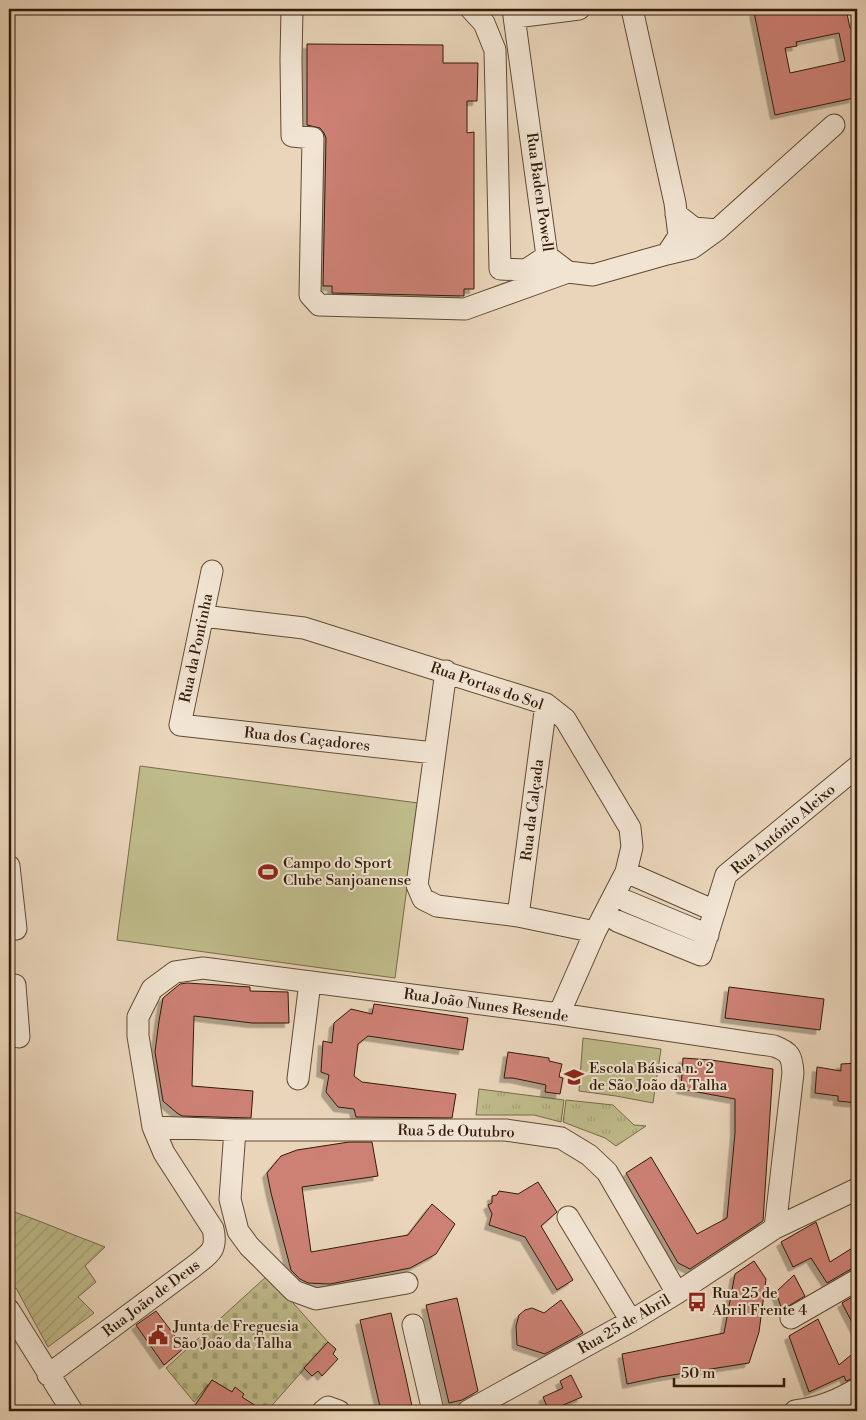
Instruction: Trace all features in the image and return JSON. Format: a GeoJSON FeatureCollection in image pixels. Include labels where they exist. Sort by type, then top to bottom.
{"type":"FeatureCollection","features":[{"type":"Feature","properties":{"kind":"street"},"geometry":{"type":"LineString","coordinates":[[292,9],[290,59],[292,136],[313,138],[310,295],[319,305],[465,309],[568,272],[593,275],[692,248],[717,230],[834,125]]}},
{"type":"Feature","properties":{"kind":"street"},"geometry":{"type":"LineString","coordinates":[[471,9],[484,22],[495,50],[500,269],[526,270],[547,256]]}},
{"type":"Feature","properties":{"kind":"street"},"geometry":{"type":"LineString","coordinates":[[516,12],[579,9]]}},
{"type":"Feature","properties":{"kind":"street","name":"Rua Baden Powell"},"geometry":{"type":"LineString","coordinates":[[516,12],[547,256],[568,272]]}},
{"type":"Feature","properties":{"kind":"street"},"geometry":{"type":"LineString","coordinates":[[636,14],[676,214],[678,236],[667,254]]}},
{"type":"Feature","properties":{"kind":"street"},"geometry":{"type":"LineString","coordinates":[[676,214],[694,228],[717,230]]}},
{"type":"Feature","properties":{"kind":"street","name":"Rua da Pontinha"},"geometry":{"type":"LineString","coordinates":[[180,725],[212,571]]}},
{"type":"Feature","properties":{"kind":"street","name":"Rua Portas do Sol"},"geometry":{"type":"LineString","coordinates":[[203,616],[304,628],[446,671],[546,704],[565,719],[630,828],[632,847],[626,872],[595,932],[559,1014]]}},
{"type":"Feature","properties":{"kind":"street"},"geometry":{"type":"LineString","coordinates":[[446,671],[417,885],[423,899],[437,906],[518,916],[595,932]]}},
{"type":"Feature","properties":{"kind":"street","name":"Rua da Calçada"},"geometry":{"type":"LineString","coordinates":[[518,916],[546,704]]}},
{"type":"Feature","properties":{"kind":"street","name":"Rua dos Caçadores"},"geometry":{"type":"LineString","coordinates":[[180,725],[434,753]]}},
{"type":"Feature","properties":{"kind":"street","name":"Rua António Aleixo"},"geometry":{"type":"LineString","coordinates":[[617,921],[700,955],[726,876],[854,776]]}},
{"type":"Feature","properties":{"kind":"street"},"geometry":{"type":"LineString","coordinates":[[9,866],[16,929]]}},
{"type":"Feature","properties":{"kind":"street"},"geometry":{"type":"LineString","coordinates":[[626,872],[715,911]]}},
{"type":"Feature","properties":{"kind":"street"},"geometry":{"type":"LineString","coordinates":[[626,901],[708,935]]}},
{"type":"Feature","properties":{"kind":"street","name":"Rua João Nunes Resende"},"geometry":{"type":"LineString","coordinates":[[153,1126],[138,1036],[138,1016],[152,989],[175,972],[203,968],[559,1014],[774,1046],[787,1051],[792,1060],[793,1073],[774,1228]]}},
{"type":"Feature","properties":{"kind":"street"},"geometry":{"type":"LineString","coordinates":[[298,1079],[310,982]]}},
{"type":"Feature","properties":{"kind":"street"},"geometry":{"type":"LineString","coordinates":[[14,995],[19,1037]]}},
{"type":"Feature","properties":{"kind":"street","name":"Rua 5 de Outubro"},"geometry":{"type":"LineString","coordinates":[[153,1126],[235,1130],[506,1130],[561,1138],[589,1155],[607,1172],[677,1293]]}},
{"type":"Feature","properties":{"kind":"street","name":"Rua João de Deus"},"geometry":{"type":"LineString","coordinates":[[48,1375],[210,1254],[216,1241],[213,1228],[164,1153],[153,1126]]}},
{"type":"Feature","properties":{"kind":"street"},"geometry":{"type":"LineString","coordinates":[[235,1130],[230,1199],[238,1231],[249,1246],[294,1291],[316,1299],[407,1283]]}},
{"type":"Feature","properties":{"kind":"street","name":"Rua 25 de Abril"},"geometry":{"type":"LineString","coordinates":[[468,1411],[631,1321],[677,1293],[774,1228],[857,1189]]}},
{"type":"Feature","properties":{"kind":"street"},"geometry":{"type":"LineString","coordinates":[[568,1217],[631,1321]]}},
{"type":"Feature","properties":{"kind":"street"},"geometry":{"type":"LineString","coordinates":[[791,1318],[857,1280]]}},
{"type":"Feature","properties":{"kind":"street"},"geometry":{"type":"LineString","coordinates":[[9,1310],[72,1411]]}},
{"type":"Feature","properties":{"kind":"street"},"geometry":{"type":"LineString","coordinates":[[413,1325],[433,1411]]}},
{"type":"Feature","properties":{"kind":"street"},"geometry":{"type":"LineString","coordinates":[[795,1411],[830,1408],[857,1389]]}},
{"type":"Feature","properties":{"kind":"green space","name":"Campo do Sport Clube Sanjoanense"},"geometry":{"type":"Polygon","coordinates":[[[140,766],[418,803],[395,978],[117,940],[140,766]]]}},
{"type":"Feature","properties":{"kind":"green space"},"geometry":{"type":"Polygon","coordinates":[[[583,1038],[661,1049],[653,1103],[579,1091],[583,1038]]]}},
{"type":"Feature","properties":{"kind":"green space"},"geometry":{"type":"Polygon","coordinates":[[[479,1089],[564,1100],[561,1122],[534,1115],[476,1115],[479,1089]]]}},
{"type":"Feature","properties":{"kind":"green space"},"geometry":{"type":"Polygon","coordinates":[[[566,1100],[613,1105],[634,1125],[646,1126],[616,1146],[605,1138],[563,1122],[566,1100]]]}},
{"type":"Feature","properties":{"kind":"green space"},"geometry":{"type":"Polygon","coordinates":[[[9,1210],[105,1247],[85,1266],[96,1282],[78,1297],[94,1313],[48,1347],[16,1288],[9,1290],[9,1210]]]}},
{"type":"Feature","properties":{"kind":"green space"},"geometry":{"type":"Polygon","coordinates":[[[268,1275],[328,1342],[267,1411],[212,1380],[194,1402],[166,1368],[268,1275]]]}},
{"type":"Feature","properties":{"kind":"building"},"geometry":{"type":"Polygon","coordinates":[[[771,9],[846,9],[850,28],[853,28],[857,49],[857,94],[853,95],[854,98],[775,115],[754,12],[771,9]],[[839,33],[796,42],[797,46],[785,48],[790,73],[845,61],[839,33]]]}},
{"type":"Feature","properties":{"kind":"building"},"geometry":{"type":"Polygon","coordinates":[[[307,44],[443,45],[443,63],[478,63],[477,101],[467,101],[467,133],[474,132],[474,289],[464,289],[464,296],[332,293],[332,286],[323,286],[326,138],[320,128],[307,125],[307,44]]]}},
{"type":"Feature","properties":{"kind":"building"},"geometry":{"type":"Polygon","coordinates":[[[180,984],[250,987],[250,991],[288,992],[289,1023],[252,1023],[194,1016],[192,1086],[253,1091],[251,1118],[182,1116],[163,1101],[155,1052],[163,998],[180,984]]]}},
{"type":"Feature","properties":{"kind":"building"},"geometry":{"type":"Polygon","coordinates":[[[729,987],[824,999],[820,1030],[725,1018],[729,987]]]}},
{"type":"Feature","properties":{"kind":"building"},"geometry":{"type":"Polygon","coordinates":[[[374,1004],[468,1018],[463,1050],[368,1036],[358,1044],[354,1076],[362,1082],[456,1094],[452,1118],[356,1117],[354,1109],[338,1107],[326,1092],[329,1075],[321,1072],[323,1041],[332,1043],[334,1023],[351,1009],[372,1014],[374,1004]]]}},
{"type":"Feature","properties":{"kind":"building"},"geometry":{"type":"Polygon","coordinates":[[[508,1052],[549,1058],[549,1061],[562,1064],[559,1077],[563,1078],[560,1094],[545,1092],[546,1085],[504,1078],[508,1052]]]}},
{"type":"Feature","properties":{"kind":"building"},"geometry":{"type":"Polygon","coordinates":[[[683,1058],[773,1069],[763,1221],[690,1269],[678,1263],[626,1173],[651,1157],[697,1234],[727,1218],[735,1133],[735,1099],[681,1089],[683,1058]]]}},
{"type":"Feature","properties":{"kind":"building"},"geometry":{"type":"Polygon","coordinates":[[[857,1063],[857,1103],[838,1101],[838,1096],[815,1093],[817,1067],[841,1071],[841,1064],[857,1063]]]}},
{"type":"Feature","properties":{"kind":"building"},"geometry":{"type":"Polygon","coordinates":[[[349,1142],[372,1142],[378,1176],[302,1187],[311,1252],[408,1235],[432,1204],[455,1224],[436,1254],[410,1268],[330,1284],[308,1283],[300,1279],[291,1270],[267,1173],[281,1156],[297,1150],[349,1142]]]}},
{"type":"Feature","properties":{"kind":"building"},"geometry":{"type":"Polygon","coordinates":[[[538,1182],[557,1212],[541,1226],[573,1280],[557,1290],[525,1237],[489,1225],[492,1214],[488,1205],[492,1203],[492,1196],[497,1195],[499,1191],[518,1194],[538,1182]]]}},
{"type":"Feature","properties":{"kind":"building"},"geometry":{"type":"Polygon","coordinates":[[[816,1222],[830,1262],[857,1245],[857,1268],[851,1269],[827,1283],[811,1258],[793,1267],[781,1242],[816,1222]]]}},
{"type":"Feature","properties":{"kind":"building"},"geometry":{"type":"Polygon","coordinates":[[[754,1261],[766,1279],[759,1332],[749,1363],[627,1384],[622,1354],[724,1333],[735,1274],[754,1261]]]}},
{"type":"Feature","properties":{"kind":"building"},"geometry":{"type":"Polygon","coordinates":[[[794,1275],[805,1296],[782,1310],[776,1292],[794,1275]]]}},
{"type":"Feature","properties":{"kind":"building"},"geometry":{"type":"Polygon","coordinates":[[[857,1294],[857,1332],[842,1303],[857,1294]]]}},
{"type":"Feature","properties":{"kind":"building"},"geometry":{"type":"Polygon","coordinates":[[[457,1298],[478,1391],[462,1400],[449,1403],[426,1305],[457,1298]]]}},
{"type":"Feature","properties":{"kind":"building"},"geometry":{"type":"Polygon","coordinates":[[[561,1300],[583,1333],[545,1354],[517,1345],[516,1326],[519,1315],[525,1310],[532,1308],[544,1313],[561,1300]]]}},
{"type":"Feature","properties":{"kind":"building","name":"Junta de Freguesia São João da Talha"},"geometry":{"type":"Polygon","coordinates":[[[156,1311],[184,1348],[164,1365],[136,1325],[156,1311]]]}},
{"type":"Feature","properties":{"kind":"building"},"geometry":{"type":"Polygon","coordinates":[[[391,1313],[413,1411],[381,1411],[360,1320],[391,1313]]]}},
{"type":"Feature","properties":{"kind":"building"},"geometry":{"type":"Polygon","coordinates":[[[818,1319],[839,1365],[857,1350],[857,1377],[846,1381],[844,1376],[809,1392],[789,1336],[818,1319]]]}},
{"type":"Feature","properties":{"kind":"building"},"geometry":{"type":"Polygon","coordinates":[[[328,1342],[336,1349],[333,1354],[338,1359],[322,1376],[318,1371],[312,1376],[304,1368],[328,1342]]]}},
{"type":"Feature","properties":{"kind":"building"},"geometry":{"type":"Polygon","coordinates":[[[571,1375],[582,1397],[549,1411],[543,1397],[563,1388],[560,1381],[571,1375]]]}},
{"type":"Feature","properties":{"kind":"building"},"geometry":{"type":"Polygon","coordinates":[[[212,1380],[232,1392],[235,1387],[244,1394],[242,1397],[264,1411],[200,1411],[194,1407],[212,1380]]]}},
{"type":"Feature","properties":{"kind":"place","name":"Campo do Sport Clube Sanjoanense"},"geometry":{"type":"Point","coordinates":[268,872]}},
{"type":"Feature","properties":{"kind":"place","name":"Escola Básica n.º 2 de São João da Talha"},"geometry":{"type":"Point","coordinates":[574,1077]}},
{"type":"Feature","properties":{"kind":"place","name":"Rua 25 de Abril Frente 4"},"geometry":{"type":"Point","coordinates":[697,1302]}},
{"type":"Feature","properties":{"kind":"place","name":"Junta de Freguesia São João da Talha"},"geometry":{"type":"Point","coordinates":[158,1335]}}]}
